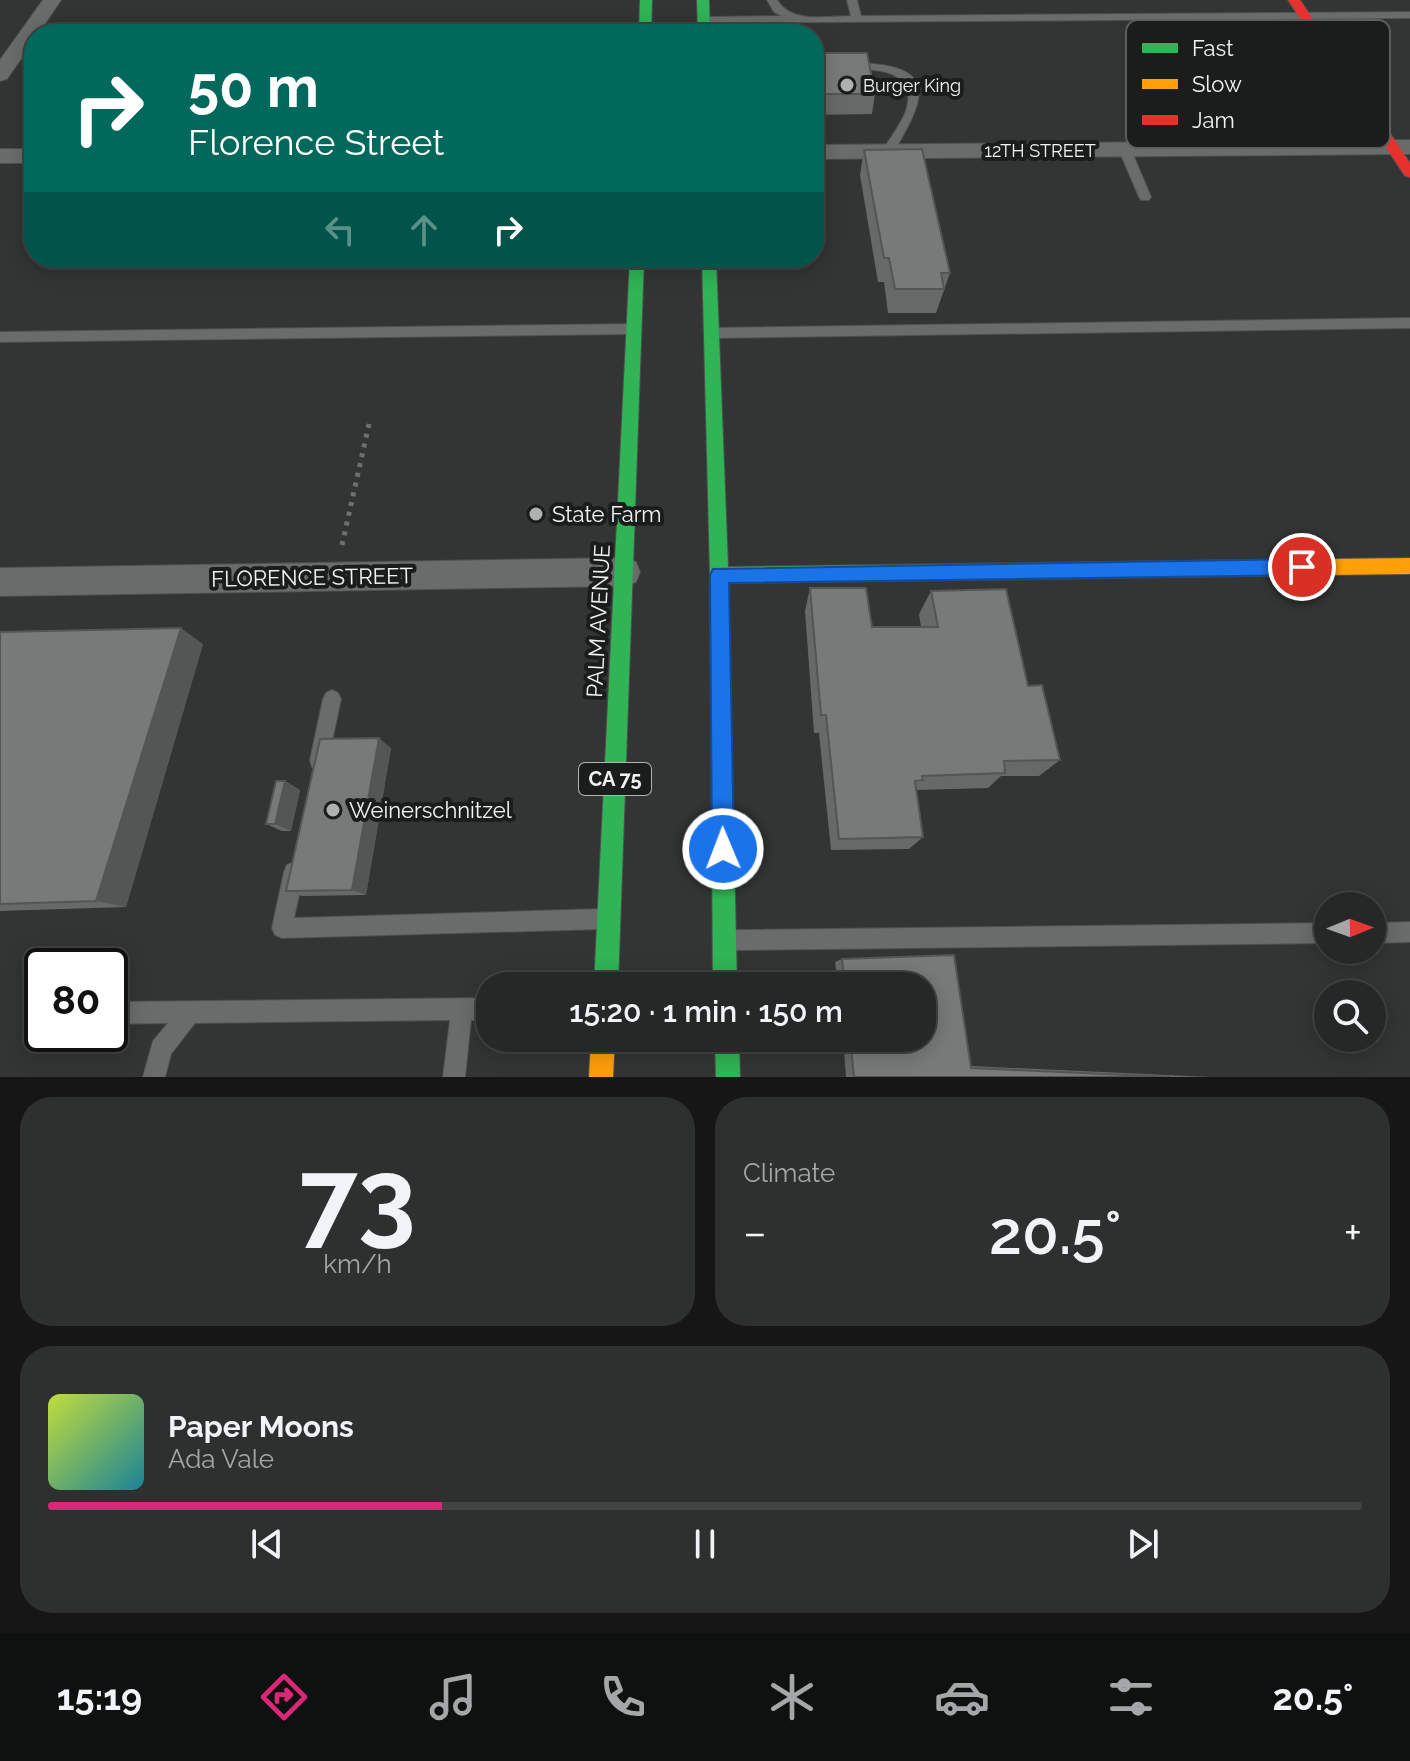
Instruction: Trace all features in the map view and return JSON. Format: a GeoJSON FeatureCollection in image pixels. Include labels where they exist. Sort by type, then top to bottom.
{"type":"FeatureCollection","features":[{"type":"Feature","properties":{"kind":"main road"},"geometry":{"type":"LineString","coordinates":[[645,24],[646,0]]}},
{"type":"Feature","properties":{"kind":"main road"},"geometry":{"type":"LineString","coordinates":[[703,0],[704,24]]}},
{"type":"Feature","properties":{"kind":"main road"},"geometry":{"type":"LineString","coordinates":[[1294,0],[1309,20]]}},
{"type":"Feature","properties":{"kind":"main road"},"geometry":{"type":"LineString","coordinates":[[1401,147],[1410,173]]}},
{"type":"Feature","properties":{"kind":"main road","name":"PALM AVENUE"},"geometry":{"type":"LineString","coordinates":[[607,972],[637,268]]}},
{"type":"Feature","properties":{"kind":"main road"},"geometry":{"type":"LineString","coordinates":[[709,268],[719,575],[725,972]]}},
{"type":"Feature","properties":{"kind":"main road"},"geometry":{"type":"LineString","coordinates":[[688,300],[711,333]]}},
{"type":"Feature","properties":{"kind":"main road"},"geometry":{"type":"LineString","coordinates":[[719,575],[1410,566]]}},
{"type":"Feature","properties":{"kind":"main road"},"geometry":{"type":"LineString","coordinates":[[601,1077],[602,1052]]}},
{"type":"Feature","properties":{"kind":"main road"},"geometry":{"type":"LineString","coordinates":[[727,1052],[728,1077]]}},
{"type":"Feature","properties":{"kind":"street"},"geometry":{"type":"LineString","coordinates":[[35,24],[52,0]]}},
{"type":"Feature","properties":{"kind":"street"},"geometry":{"type":"LineString","coordinates":[[0,75],[24,40]]}},
{"type":"Feature","properties":{"kind":"street","name":"12TH STREET"},"geometry":{"type":"LineString","coordinates":[[824,152],[1309,148]]}},
{"type":"Feature","properties":{"kind":"street"},"geometry":{"type":"LineString","coordinates":[[0,156],[24,156]]}},
{"type":"Feature","properties":{"kind":"street","name":"FLORENCE STREET"},"geometry":{"type":"LineString","coordinates":[[0,582],[625,572]]}},
{"type":"Feature","properties":{"kind":"lane"},"geometry":{"type":"LineString","coordinates":[[772,0],[778,10],[797,20]]}},
{"type":"Feature","properties":{"kind":"lane"},"geometry":{"type":"LineString","coordinates":[[852,0],[857,20]]}},
{"type":"Feature","properties":{"kind":"lane"},"geometry":{"type":"LineString","coordinates":[[744,24],[797,20],[1410,15]]}},
{"type":"Feature","properties":{"kind":"lane"},"geometry":{"type":"LineString","coordinates":[[824,69],[876,66],[896,71],[908,79],[914,91],[914,104],[888,152]]}},
{"type":"Feature","properties":{"kind":"lane"},"geometry":{"type":"LineString","coordinates":[[1125,150],[1145,197]]}},
{"type":"Feature","properties":{"kind":"lane"},"geometry":{"type":"LineString","coordinates":[[711,333],[1410,323]]}},
{"type":"Feature","properties":{"kind":"lane"},"geometry":{"type":"LineString","coordinates":[[0,337],[634,329]]}},
{"type":"Feature","properties":{"kind":"lane"},"geometry":{"type":"LineString","coordinates":[[315,775],[332,699]]}},
{"type":"Feature","properties":{"kind":"lane"},"geometry":{"type":"LineString","coordinates":[[299,851],[282,928],[609,918]]}},
{"type":"Feature","properties":{"kind":"lane"},"geometry":{"type":"LineString","coordinates":[[1386,933],[1410,932]]}},
{"type":"Feature","properties":{"kind":"lane"},"geometry":{"type":"LineString","coordinates":[[724,940],[1314,933]]}},
{"type":"Feature","properties":{"kind":"lane"},"geometry":{"type":"LineString","coordinates":[[454,1077],[462,1009]]}},
{"type":"Feature","properties":{"kind":"lane"},"geometry":{"type":"LineString","coordinates":[[128,1013],[476,1009]]}},
{"type":"Feature","properties":{"kind":"lane"},"geometry":{"type":"LineString","coordinates":[[154,1077],[161,1049],[190,1012]]}},
{"type":"Feature","properties":{"kind":"path"},"geometry":{"type":"LineString","coordinates":[[334,577],[369,424]]}},
{"type":"Feature","properties":{"kind":"building"},"geometry":{"type":"Polygon","coordinates":[[[824,53],[867,53],[875,94],[824,94],[824,53]]]}},
{"type":"Feature","properties":{"kind":"building"},"geometry":{"type":"Polygon","coordinates":[[[922,149],[950,273],[941,273],[944,289],[895,289],[889,258],[884,258],[864,150],[922,149]]]}},
{"type":"Feature","properties":{"kind":"building"},"geometry":{"type":"Polygon","coordinates":[[[810,588],[866,588],[872,627],[938,627],[931,591],[1006,589],[1028,686],[1042,685],[1060,760],[1004,761],[1005,773],[922,776],[923,780],[915,781],[923,837],[839,839],[826,715],[821,715],[810,588]]]}},
{"type":"Feature","properties":{"kind":"building"},"geometry":{"type":"Polygon","coordinates":[[[181,628],[96,901],[0,904],[0,632],[181,628]]]}},
{"type":"Feature","properties":{"kind":"building","name":"Weinerschnitzel"},"geometry":{"type":"Polygon","coordinates":[[[379,738],[352,890],[286,891],[320,739],[379,738]]]}},
{"type":"Feature","properties":{"kind":"building"},"geometry":{"type":"Polygon","coordinates":[[[276,781],[285,781],[275,824],[266,824],[276,781]]]}},
{"type":"Feature","properties":{"kind":"building"},"geometry":{"type":"Polygon","coordinates":[[[954,955],[971,1068],[1170,1077],[854,1077],[851,1052],[936,1052],[936,972],[843,972],[842,959],[954,955]]]}},
{"type":"Feature","properties":{"kind":"traffic: fast"},"geometry":{"type":"LineString","coordinates":[[645,24],[646,0]]}},
{"type":"Feature","properties":{"kind":"traffic: fast"},"geometry":{"type":"LineString","coordinates":[[703,0],[704,24]]}},
{"type":"Feature","properties":{"kind":"traffic: fast"},"geometry":{"type":"LineString","coordinates":[[607,972],[637,268]]}},
{"type":"Feature","properties":{"kind":"traffic: fast"},"geometry":{"type":"LineString","coordinates":[[709,268],[719,575],[725,972]]}},
{"type":"Feature","properties":{"kind":"traffic: fast"},"geometry":{"type":"LineString","coordinates":[[719,575],[1252,568]]}},
{"type":"Feature","properties":{"kind":"traffic: fast"},"geometry":{"type":"LineString","coordinates":[[727,1052],[728,1077]]}},
{"type":"Feature","properties":{"kind":"traffic: slow"},"geometry":{"type":"LineString","coordinates":[[1252,568],[1410,566]]}},
{"type":"Feature","properties":{"kind":"traffic: slow"},"geometry":{"type":"LineString","coordinates":[[601,1077],[602,1052]]}},
{"type":"Feature","properties":{"kind":"traffic: jam"},"geometry":{"type":"LineString","coordinates":[[1294,0],[1307,20]]}},
{"type":"Feature","properties":{"kind":"traffic: jam"},"geometry":{"type":"LineString","coordinates":[[1390,143],[1410,173]]}},
{"type":"Feature","properties":{"kind":"place","name":"Burger King"},"geometry":{"type":"Point","coordinates":[847,85]}},
{"type":"Feature","properties":{"kind":"place","name":"State Farm"},"geometry":{"type":"Point","coordinates":[536,514]}},
{"type":"Feature","properties":{"kind":"place","name":"Weinerschnitzel"},"geometry":{"type":"Point","coordinates":[333,810]}},
{"type":"Feature","properties":{"kind":"route"},"geometry":{"type":"LineString","coordinates":[[723,849],[719,575],[1302,567]]}}]}
